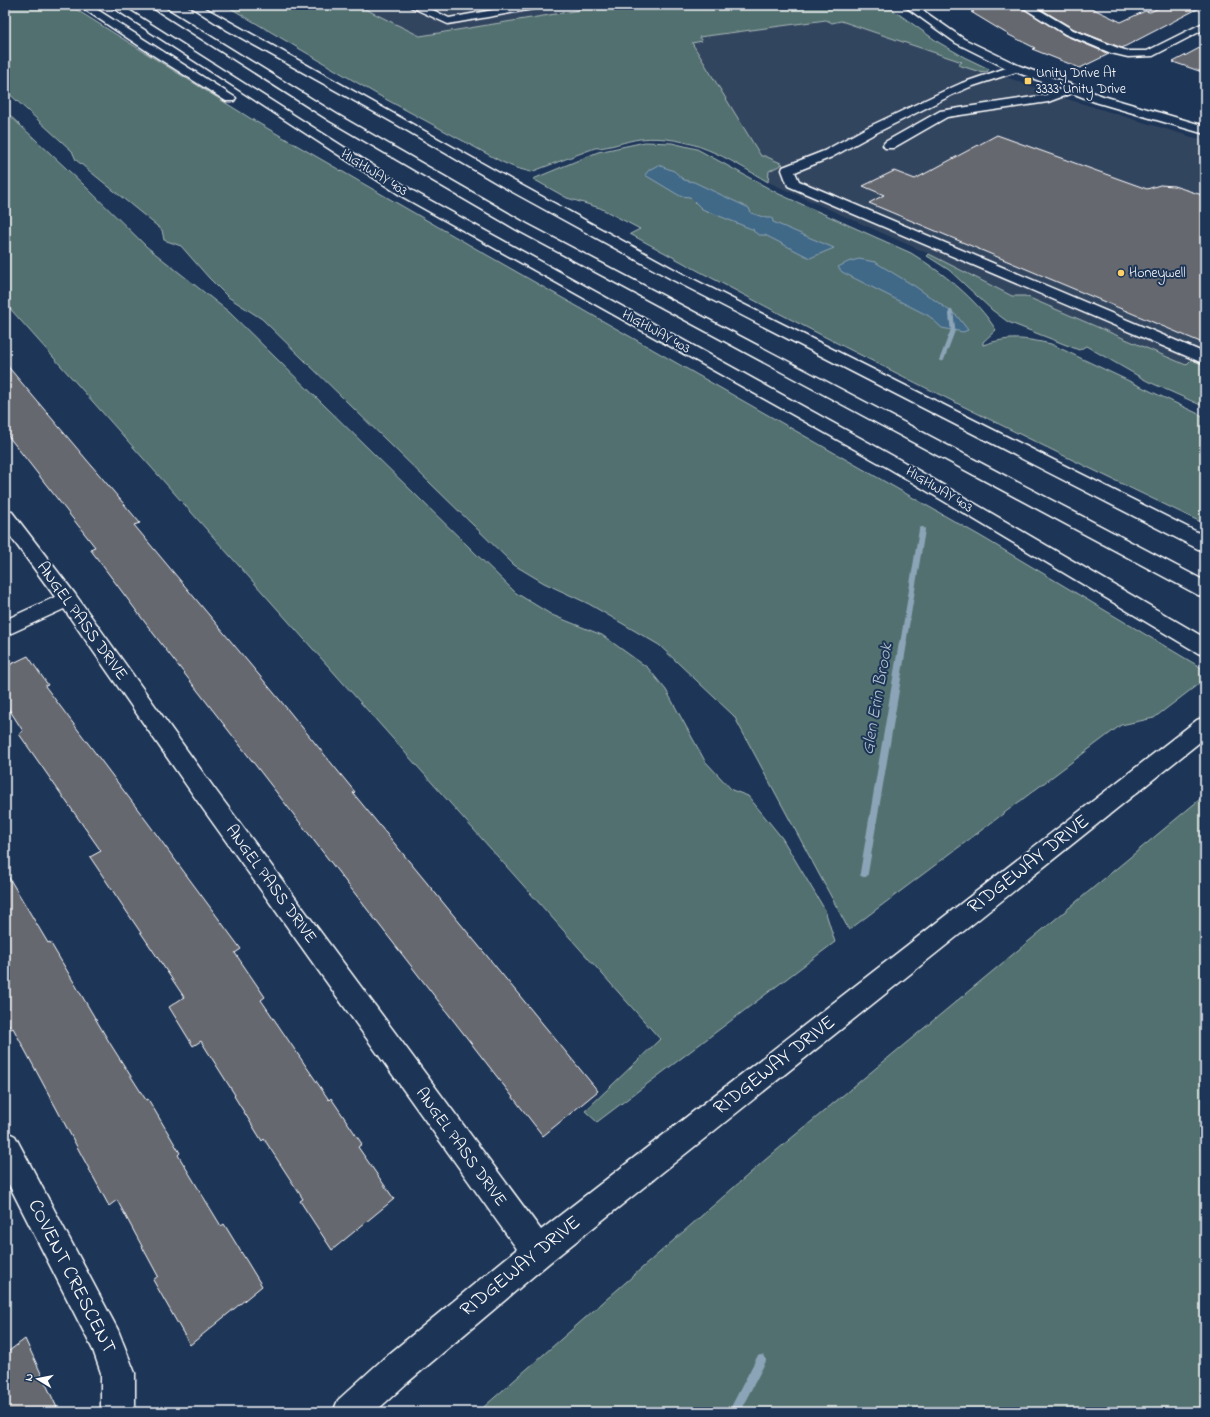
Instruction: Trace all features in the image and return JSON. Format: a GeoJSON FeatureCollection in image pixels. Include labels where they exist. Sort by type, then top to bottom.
{"type":"FeatureCollection","features":[{"type":"Feature","properties":{"kind":"main road"},"geometry":{"type":"LineString","coordinates":[[83,5],[157,54],[238,103]]}},
{"type":"Feature","properties":{"kind":"main road","name":"HIGHWAY 403"},"geometry":{"type":"LineString","coordinates":[[114,5],[408,194],[896,465],[1205,648]]}},
{"type":"Feature","properties":{"kind":"main road"},"geometry":{"type":"LineString","coordinates":[[153,5],[334,118],[522,227],[1205,590]]}},
{"type":"Feature","properties":{"kind":"main road"},"geometry":{"type":"LineString","coordinates":[[193,5],[231,28],[678,277],[1205,544]]}},
{"type":"Feature","properties":{"kind":"main road"},"geometry":{"type":"LineString","coordinates":[[415,5],[448,21],[539,5]]}},
{"type":"Feature","properties":{"kind":"main road"},"geometry":{"type":"LineString","coordinates":[[908,5],[960,41],[987,56],[1099,99],[1205,130]]}},
{"type":"Feature","properties":{"kind":"main road"},"geometry":{"type":"LineString","coordinates":[[1024,5],[1069,32],[1115,51],[1128,54],[1149,54],[1205,25]]}},
{"type":"Feature","properties":{"kind":"main road"},"geometry":{"type":"LineString","coordinates":[[218,8],[227,14],[231,28]]}},
{"type":"Feature","properties":{"kind":"main road"},"geometry":{"type":"LineString","coordinates":[[1016,68],[966,85],[948,93],[870,131],[828,154],[788,170],[793,183],[1205,359]]}},
{"type":"Feature","properties":{"kind":"main road"},"geometry":{"type":"LineString","coordinates":[[889,145],[944,114],[1048,98],[1072,89]]}},
{"type":"Feature","properties":{"kind":"main road"},"geometry":{"type":"LineString","coordinates":[[327,156],[348,168],[408,194]]}},
{"type":"Feature","properties":{"kind":"main road","name":"ANGEL PASS DRIVE"},"geometry":{"type":"LineString","coordinates":[[5,516],[68,599],[211,802],[538,1252]]}},
{"type":"Feature","properties":{"kind":"main road"},"geometry":{"type":"LineString","coordinates":[[5,629],[68,599]]}},
{"type":"Feature","properties":{"kind":"main road","name":"RIDGEWAY DRIVE"},"geometry":{"type":"LineString","coordinates":[[350,1412],[395,1371],[538,1252],[1197,733]]}},
{"type":"Feature","properties":{"kind":"main road","name":"COVENT CRESCENT"},"geometry":{"type":"LineString","coordinates":[[5,1146],[106,1342],[118,1373],[118,1412]]}},
{"type":"Feature","properties":{"kind":"shaded area"},"geometry":{"type":"Polygon","coordinates":[[[357,5],[574,5],[580,10],[420,36],[357,5]]]}},
{"type":"Feature","properties":{"kind":"shaded area"},"geometry":{"type":"Polygon","coordinates":[[[826,20],[829,23],[841,21],[963,62],[959,65],[977,71],[998,74],[1064,98],[1205,141],[1205,365],[1193,359],[1186,365],[1025,296],[1012,296],[929,254],[768,182],[769,171],[782,164],[761,156],[692,43],[702,41],[699,37],[826,20]]]}},
{"type":"Feature","properties":{"kind":"shaded area"},"geometry":{"type":"Polygon","coordinates":[[[658,165],[674,171],[684,180],[694,182],[749,208],[751,213],[766,218],[772,218],[773,222],[834,248],[810,258],[765,235],[759,235],[753,231],[754,230],[702,209],[690,197],[680,196],[645,175],[649,170],[658,165]]]}},
{"type":"Feature","properties":{"kind":"shaded area"},"geometry":{"type":"Polygon","coordinates":[[[859,259],[875,262],[916,287],[957,316],[968,330],[963,332],[942,328],[929,316],[842,272],[838,267],[859,259]]]}},
{"type":"Feature","properties":{"kind":"green space"},"geometry":{"type":"Polygon","coordinates":[[[5,5],[69,5],[253,120],[982,537],[1205,670],[1205,679],[1154,718],[1121,725],[849,930],[734,716],[659,645],[589,604],[544,583],[514,565],[262,319],[228,297],[181,246],[164,240],[162,230],[76,160],[72,151],[5,90],[5,5]]]}},
{"type":"Feature","properties":{"kind":"green space"},"geometry":{"type":"Polygon","coordinates":[[[225,5],[357,5],[420,36],[580,10],[574,5],[886,5],[938,42],[989,69],[987,72],[977,71],[958,65],[962,62],[841,21],[832,23],[826,20],[699,37],[702,41],[692,43],[761,156],[765,156],[783,164],[769,171],[768,182],[738,164],[692,144],[658,138],[640,139],[595,148],[531,172],[502,162],[378,95],[225,5]]]}},
{"type":"Feature","properties":{"kind":"green space"},"geometry":{"type":"Polygon","coordinates":[[[5,111],[83,184],[147,247],[229,312],[516,593],[552,615],[602,635],[648,668],[666,690],[705,761],[732,790],[748,796],[782,838],[825,910],[835,942],[597,1122],[585,1111],[660,1039],[5,303],[5,111]]]}},
{"type":"Feature","properties":{"kind":"green space"},"geometry":{"type":"Polygon","coordinates":[[[645,142],[672,143],[697,149],[779,194],[911,253],[958,287],[988,318],[996,330],[983,342],[983,345],[1009,339],[1033,340],[1051,344],[1205,417],[1205,524],[988,419],[772,310],[630,234],[640,229],[600,208],[567,198],[533,179],[598,152],[645,142]]]}},
{"type":"Feature","properties":{"kind":"green space"},"geometry":{"type":"Polygon","coordinates":[[[929,254],[1012,296],[1025,296],[1186,365],[1192,359],[1205,365],[1205,407],[1147,381],[1086,346],[1079,350],[1008,322],[992,310],[949,270],[927,256],[929,254]]]}},
{"type":"Feature","properties":{"kind":"green space"},"geometry":{"type":"Polygon","coordinates":[[[1205,795],[1205,1412],[478,1412],[765,1160],[1205,795]]]}},
{"type":"Feature","properties":{"kind":"building"},"geometry":{"type":"Polygon","coordinates":[[[964,5],[1018,5],[1064,35],[1109,54],[1080,68],[1032,49],[1035,48],[1009,35],[971,12],[974,12],[964,5]]]}},
{"type":"Feature","properties":{"kind":"building"},"geometry":{"type":"Polygon","coordinates":[[[1034,5],[1085,5],[1121,22],[1145,11],[1150,12],[1166,5],[1205,5],[1122,48],[1074,29],[1034,5]]]}},
{"type":"Feature","properties":{"kind":"building"},"geometry":{"type":"Polygon","coordinates":[[[1205,45],[1205,73],[1173,62],[1192,52],[1205,45]]]}},
{"type":"Feature","properties":{"kind":"building","name":"Honeywell"},"geometry":{"type":"Polygon","coordinates":[[[997,135],[1147,189],[1160,185],[1174,186],[1205,196],[1205,344],[869,203],[884,195],[863,186],[894,171],[915,179],[997,135]]]}},
{"type":"Feature","properties":{"kind":"building"},"geometry":{"type":"Polygon","coordinates":[[[5,363],[140,523],[134,525],[284,705],[355,792],[353,793],[598,1091],[543,1136],[156,637],[90,549],[95,547],[5,432],[5,363]]]}},
{"type":"Feature","properties":{"kind":"building"},"geometry":{"type":"Polygon","coordinates":[[[28,656],[48,685],[45,686],[241,949],[235,953],[265,997],[261,1000],[329,1100],[331,1098],[362,1144],[358,1147],[394,1199],[332,1250],[300,1201],[303,1199],[264,1139],[262,1141],[201,1041],[193,1046],[169,1007],[184,997],[90,857],[101,851],[19,734],[23,731],[5,703],[5,667],[28,656]]]}},
{"type":"Feature","properties":{"kind":"building"},"geometry":{"type":"Polygon","coordinates":[[[5,871],[48,943],[50,942],[111,1045],[146,1100],[148,1099],[180,1153],[178,1155],[221,1226],[224,1224],[262,1286],[190,1345],[153,1280],[158,1276],[117,1200],[109,1206],[13,1028],[11,1029],[5,1018],[5,871]]]}},
{"type":"Feature","properties":{"kind":"building"},"geometry":{"type":"Polygon","coordinates":[[[25,1339],[59,1412],[5,1412],[5,1354],[25,1339]]]}},
{"type":"Feature","properties":{"kind":"waterway","name":"Glen Erin Brook"},"geometry":{"type":"LineString","coordinates":[[942,359],[953,330],[951,312]]}},
{"type":"Feature","properties":{"kind":"waterway","name":"Glen Erin Brook"},"geometry":{"type":"LineString","coordinates":[[903,644],[922,530]]}},
{"type":"Feature","properties":{"kind":"waterway","name":"Glen Erin Brook"},"geometry":{"type":"LineString","coordinates":[[864,873],[903,643]]}},
{"type":"Feature","properties":{"kind":"waterway","name":"Glen Erin Brook"},"geometry":{"type":"LineString","coordinates":[[734,1412],[761,1360]]}},
{"type":"Feature","properties":{"kind":"place","name":"Unity Drive At 3333 Unity Drive"},"geometry":{"type":"Point","coordinates":[1028,81]}},
{"type":"Feature","properties":{"kind":"place","name":"Honeywell"},"geometry":{"type":"Point","coordinates":[1121,273]}}]}
